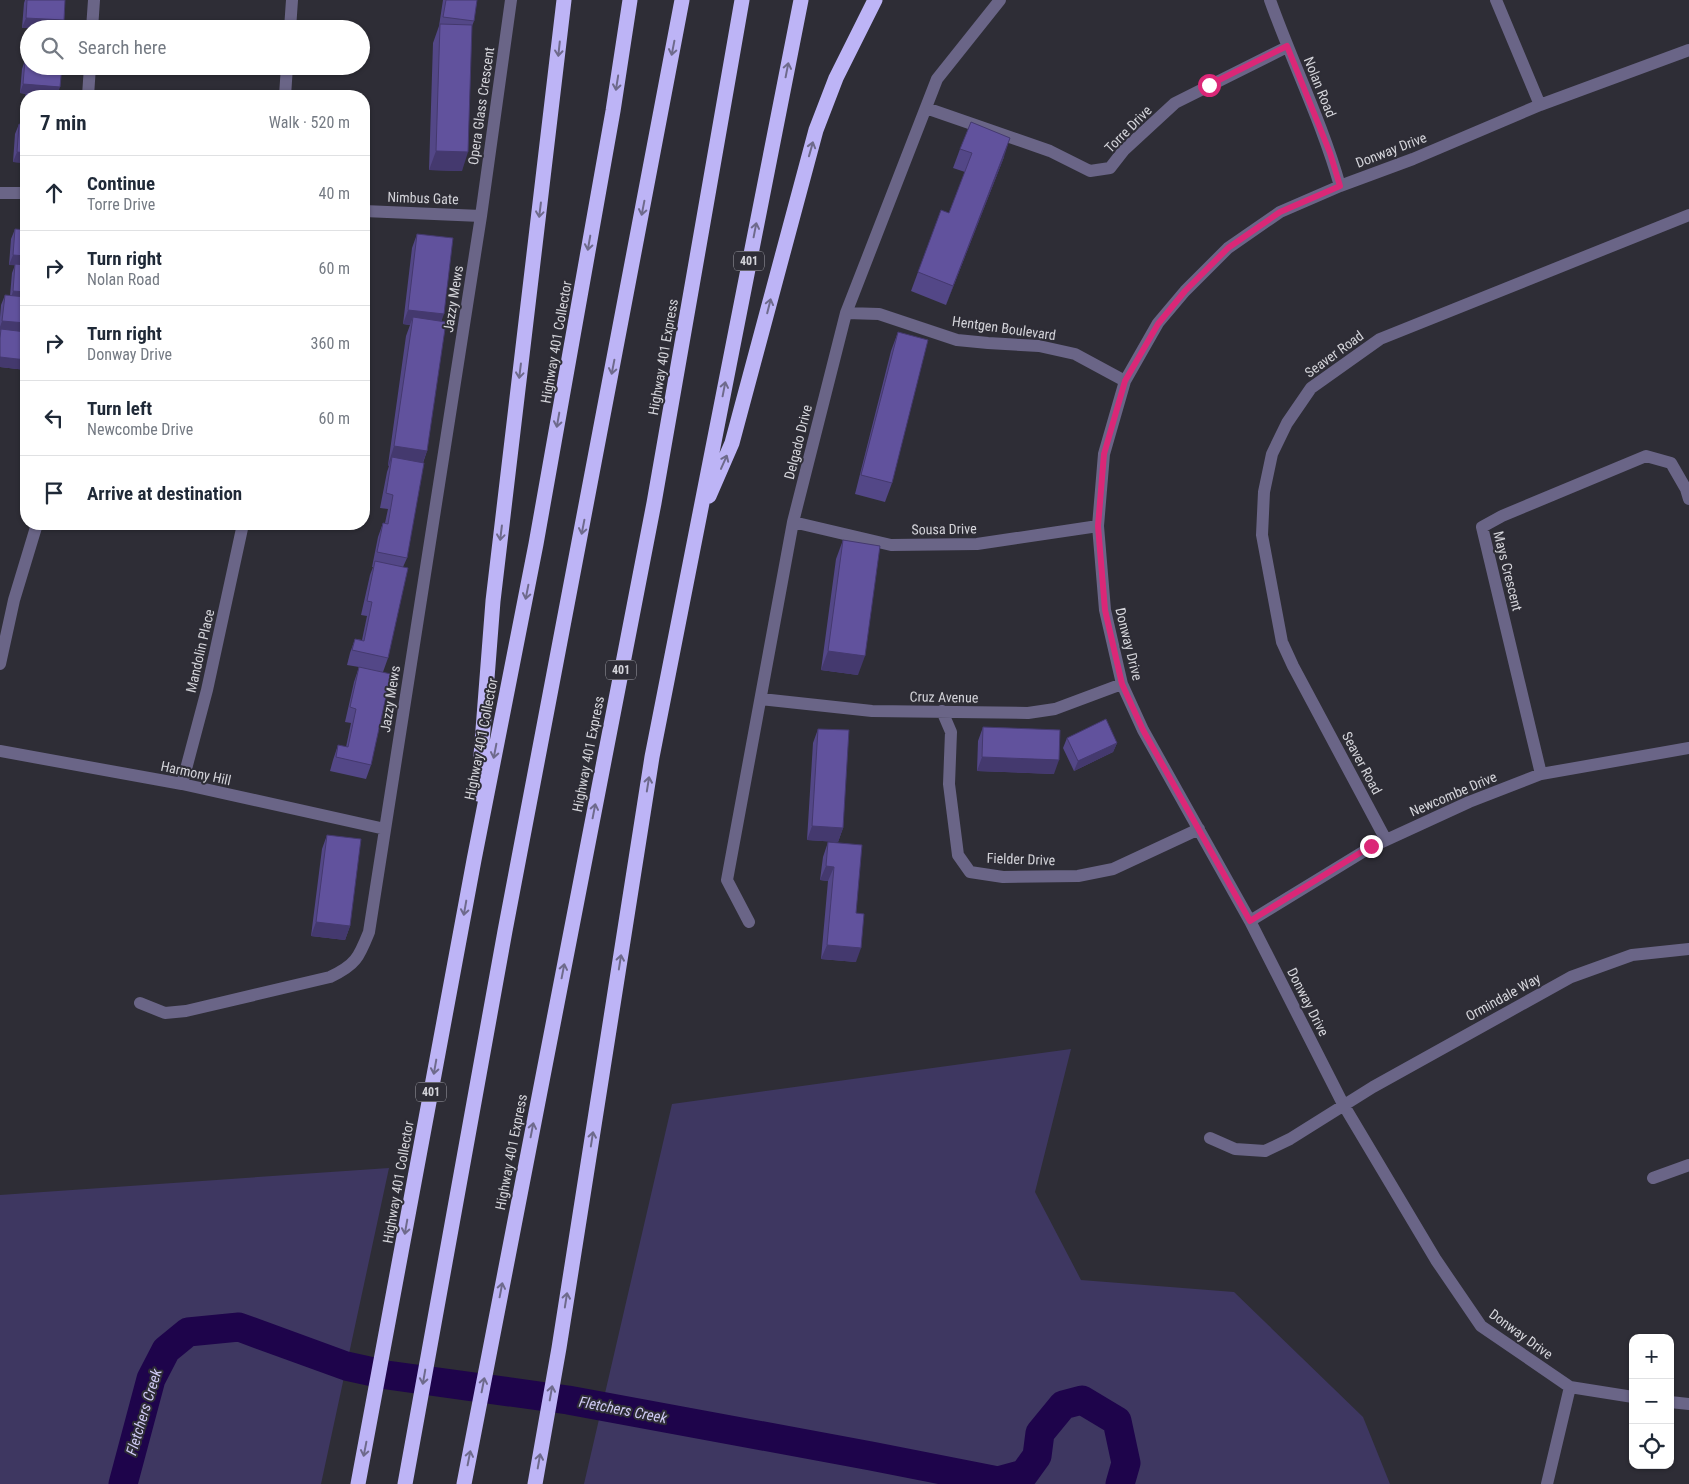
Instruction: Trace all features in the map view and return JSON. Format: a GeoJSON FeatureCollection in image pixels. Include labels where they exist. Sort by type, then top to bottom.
{"type":"FeatureCollection","features":[{"type":"Feature","properties":{"kind":"highway"},"geometry":{"type":"LineString","coordinates":[[474,860],[493,601],[564,0]]}},
{"type":"Feature","properties":{"kind":"highway","name":"Highway 401 Collector"},"geometry":{"type":"LineString","coordinates":[[358,1484],[474,860],[536,544],[613,111],[630,0]]}},
{"type":"Feature","properties":{"kind":"highway"},"geometry":{"type":"LineString","coordinates":[[405,1484],[505,931],[682,0]]}},
{"type":"Feature","properties":{"kind":"highway","name":"Highway 401 Express"},"geometry":{"type":"LineString","coordinates":[[464,1484],[654,503],[742,0]]}},
{"type":"Feature","properties":{"kind":"highway","name":"401"},"geometry":{"type":"LineString","coordinates":[[536,1484],[652,757],[801,0]]}},
{"type":"Feature","properties":{"kind":"highway"},"geometry":{"type":"LineString","coordinates":[[697,523],[732,443],[816,130],[836,78],[875,0]]}},
{"type":"Feature","properties":{"kind":"street"},"geometry":{"type":"LineString","coordinates":[[93,20],[94,0]]}},
{"type":"Feature","properties":{"kind":"street"},"geometry":{"type":"LineString","coordinates":[[291,20],[292,0]]}},
{"type":"Feature","properties":{"kind":"street","name":"Opera Glass Crescent"},"geometry":{"type":"LineString","coordinates":[[481,216],[511,0]]}},
{"type":"Feature","properties":{"kind":"street","name":"Delgado Drive"},"geometry":{"type":"LineString","coordinates":[[748,922],[727,880],[793,522],[846,313],[937,78],[1000,0]]}},
{"type":"Feature","properties":{"kind":"street","name":"Nolan Road"},"geometry":{"type":"LineString","coordinates":[[1270,0],[1330,153],[1340,186]]}},
{"type":"Feature","properties":{"kind":"street"},"geometry":{"type":"LineString","coordinates":[[1496,0],[1540,104]]}},
{"type":"Feature","properties":{"kind":"street","name":"Torre Drive"},"geometry":{"type":"LineString","coordinates":[[926,108],[1050,151],[1090,171],[1110,168],[1124,150],[1175,103],[1287,46]]}},
{"type":"Feature","properties":{"kind":"street","name":"Donway Drive"},"geometry":{"type":"LineString","coordinates":[[1629,1396],[1570,1387],[1481,1326],[1436,1260],[1343,1104],[1250,921],[1143,730],[1122,684],[1105,610],[1098,526],[1104,454],[1125,381],[1158,324],[1185,291],[1228,248],[1280,212],[1340,186],[1413,159],[1540,104],[1689,50]]}},
{"type":"Feature","properties":{"kind":"street"},"geometry":{"type":"LineString","coordinates":[[88,90],[89,75]]}},
{"type":"Feature","properties":{"kind":"street"},"geometry":{"type":"LineString","coordinates":[[285,90],[286,75]]}},
{"type":"Feature","properties":{"kind":"street"},"geometry":{"type":"LineString","coordinates":[[0,193],[20,193]]}},
{"type":"Feature","properties":{"kind":"street","name":"Nimbus Gate"},"geometry":{"type":"LineString","coordinates":[[370,211],[481,216]]}},
{"type":"Feature","properties":{"kind":"street","name":"Seaver Road"},"geometry":{"type":"LineString","coordinates":[[1386,840],[1282,642],[1262,535],[1264,492],[1272,454],[1287,422],[1310,388],[1380,339],[1689,215]]}},
{"type":"Feature","properties":{"kind":"street","name":"Jazzy Mews"},"geometry":{"type":"LineString","coordinates":[[140,1003],[166,1012],[186,1011],[330,977],[345,970],[355,961],[362,950],[369,932],[481,216]]}},
{"type":"Feature","properties":{"kind":"street","name":"Hentgen Boulevard"},"geometry":{"type":"LineString","coordinates":[[846,313],[879,314],[957,340],[1038,346],[1075,354],[1125,381]]}},
{"type":"Feature","properties":{"kind":"street","name":"Mays Crescent"},"geometry":{"type":"LineString","coordinates":[[1541,774],[1482,527],[1502,516],[1646,456],[1671,463],[1686,489],[1689,499]]}},
{"type":"Feature","properties":{"kind":"street","name":"Sousa Drive"},"geometry":{"type":"LineString","coordinates":[[793,522],[891,544],[976,544],[1098,526]]}},
{"type":"Feature","properties":{"kind":"street"},"geometry":{"type":"LineString","coordinates":[[0,664],[14,600],[35,530]]}},
{"type":"Feature","properties":{"kind":"street","name":"Mandolin Place"},"geometry":{"type":"LineString","coordinates":[[182,784],[207,690],[242,530]]}},
{"type":"Feature","properties":{"kind":"street","name":"Cruz Avenue"},"geometry":{"type":"LineString","coordinates":[[761,699],[872,711],[1028,713],[1055,709],[1122,684]]}},
{"type":"Feature","properties":{"kind":"street","name":"Fielder Drive"},"geometry":{"type":"LineString","coordinates":[[942,711],[951,732],[949,784],[958,855],[970,872],[1003,877],[1078,876],[1113,869],[1199,828]]}},
{"type":"Feature","properties":{"kind":"street","name":"Newcombe Drive"},"geometry":{"type":"LineString","coordinates":[[1250,921],[1371,846],[1469,802],[1541,774],[1689,748]]}},
{"type":"Feature","properties":{"kind":"street","name":"Harmony Hill"},"geometry":{"type":"LineString","coordinates":[[0,751],[182,784],[384,829]]}},
{"type":"Feature","properties":{"kind":"street","name":"Ormindale Way"},"geometry":{"type":"LineString","coordinates":[[1210,1138],[1235,1149],[1265,1151],[1290,1139],[1343,1104],[1571,977],[1632,955],[1689,949]]}},
{"type":"Feature","properties":{"kind":"street"},"geometry":{"type":"LineString","coordinates":[[1653,1178],[1689,1165]]}},
{"type":"Feature","properties":{"kind":"street"},"geometry":{"type":"LineString","coordinates":[[1547,1484],[1570,1387]]}},
{"type":"Feature","properties":{"kind":"street"},"geometry":{"type":"LineString","coordinates":[[1674,1402],[1689,1404]]}},
{"type":"Feature","properties":{"kind":"shaded area"},"geometry":{"type":"Polygon","coordinates":[[[1071,1049],[1035,1192],[1081,1280],[1234,1292],[1363,1417],[1390,1484],[584,1484],[672,1104],[1071,1049]]]}},
{"type":"Feature","properties":{"kind":"shaded area"},"geometry":{"type":"Polygon","coordinates":[[[389,1168],[321,1484],[0,1484],[0,1195],[389,1168]]]}},
{"type":"Feature","properties":{"kind":"building"},"geometry":{"type":"Polygon","coordinates":[[[27,0],[65,0],[64,20],[26,18],[27,0]]]}},
{"type":"Feature","properties":{"kind":"building"},"geometry":{"type":"Polygon","coordinates":[[[446,0],[477,0],[474,21],[443,17],[446,0]]]}},
{"type":"Feature","properties":{"kind":"building"},"geometry":{"type":"Polygon","coordinates":[[[440,24],[472,25],[468,152],[436,151],[440,24]]]}},
{"type":"Feature","properties":{"kind":"building"},"geometry":{"type":"Polygon","coordinates":[[[24,75],[61,75],[60,87],[23,84],[24,75]]]}},
{"type":"Feature","properties":{"kind":"building"},"geometry":{"type":"Polygon","coordinates":[[[971,122],[1010,138],[953,286],[918,272],[941,210],[949,213],[972,153],[960,149],[971,122]]]}},
{"type":"Feature","properties":{"kind":"building"},"geometry":{"type":"Polygon","coordinates":[[[19,124],[20,152],[17,152],[19,124]]]}},
{"type":"Feature","properties":{"kind":"building"},"geometry":{"type":"Polygon","coordinates":[[[15,229],[20,229],[20,256],[13,255],[15,229]]]}},
{"type":"Feature","properties":{"kind":"building"},"geometry":{"type":"Polygon","coordinates":[[[417,234],[453,238],[444,314],[408,310],[417,234]]]}},
{"type":"Feature","properties":{"kind":"building"},"geometry":{"type":"Polygon","coordinates":[[[15,264],[20,264],[20,292],[13,291],[15,264]]]}},
{"type":"Feature","properties":{"kind":"building"},"geometry":{"type":"Polygon","coordinates":[[[5,295],[20,296],[20,322],[2,321],[5,295]]]}},
{"type":"Feature","properties":{"kind":"building"},"geometry":{"type":"Polygon","coordinates":[[[413,317],[446,322],[427,451],[394,446],[413,317]]]}},
{"type":"Feature","properties":{"kind":"building"},"geometry":{"type":"Polygon","coordinates":[[[1,329],[20,331],[20,359],[0,357],[1,329]]]}},
{"type":"Feature","properties":{"kind":"building"},"geometry":{"type":"Polygon","coordinates":[[[898,332],[928,340],[892,483],[861,475],[898,332]]]}},
{"type":"Feature","properties":{"kind":"building"},"geometry":{"type":"Polygon","coordinates":[[[392,457],[424,463],[407,558],[377,552],[383,523],[388,524],[393,495],[386,493],[392,457]]]}},
{"type":"Feature","properties":{"kind":"building"},"geometry":{"type":"Polygon","coordinates":[[[843,540],[880,546],[865,656],[828,651],[843,540]]]}},
{"type":"Feature","properties":{"kind":"building"},"geometry":{"type":"Polygon","coordinates":[[[375,561],[408,568],[388,658],[352,650],[355,639],[364,641],[372,602],[367,601],[375,561]]]}},
{"type":"Feature","properties":{"kind":"building"},"geometry":{"type":"Polygon","coordinates":[[[359,667],[391,674],[371,765],[336,757],[338,745],[348,747],[356,709],[350,707],[359,667]]]}},
{"type":"Feature","properties":{"kind":"building"},"geometry":{"type":"Polygon","coordinates":[[[1106,719],[1117,743],[1078,761],[1067,738],[1106,719]]]}},
{"type":"Feature","properties":{"kind":"building"},"geometry":{"type":"Polygon","coordinates":[[[983,727],[1060,730],[1059,760],[982,757],[983,727]]]}},
{"type":"Feature","properties":{"kind":"building"},"geometry":{"type":"Polygon","coordinates":[[[818,729],[849,730],[843,828],[812,826],[818,729]]]}},
{"type":"Feature","properties":{"kind":"building"},"geometry":{"type":"Polygon","coordinates":[[[327,835],[361,839],[350,926],[316,922],[327,835]]]}},
{"type":"Feature","properties":{"kind":"building"},"geometry":{"type":"Polygon","coordinates":[[[828,842],[862,845],[856,913],[864,914],[861,948],[827,945],[834,867],[826,866],[828,842]]]}},
{"type":"Feature","properties":{"kind":"waterway","name":"Fletchers Creek"},"geometry":{"type":"LineString","coordinates":[[123,1484],[151,1379],[166,1350],[188,1332],[239,1327],[346,1366],[387,1375],[568,1400],[998,1481],[1024,1474],[1037,1456],[1040,1433],[1063,1405],[1082,1400],[1117,1421],[1126,1463],[1120,1484]]}},
{"type":"Feature","properties":{"kind":"route"},"geometry":{"type":"LineString","coordinates":[[1209,85],[1287,46],[1330,153],[1340,186],[1280,212],[1228,248],[1185,291],[1158,324],[1125,381],[1104,454],[1098,526],[1105,610],[1122,684],[1143,730],[1250,921],[1371,846]]}}]}
